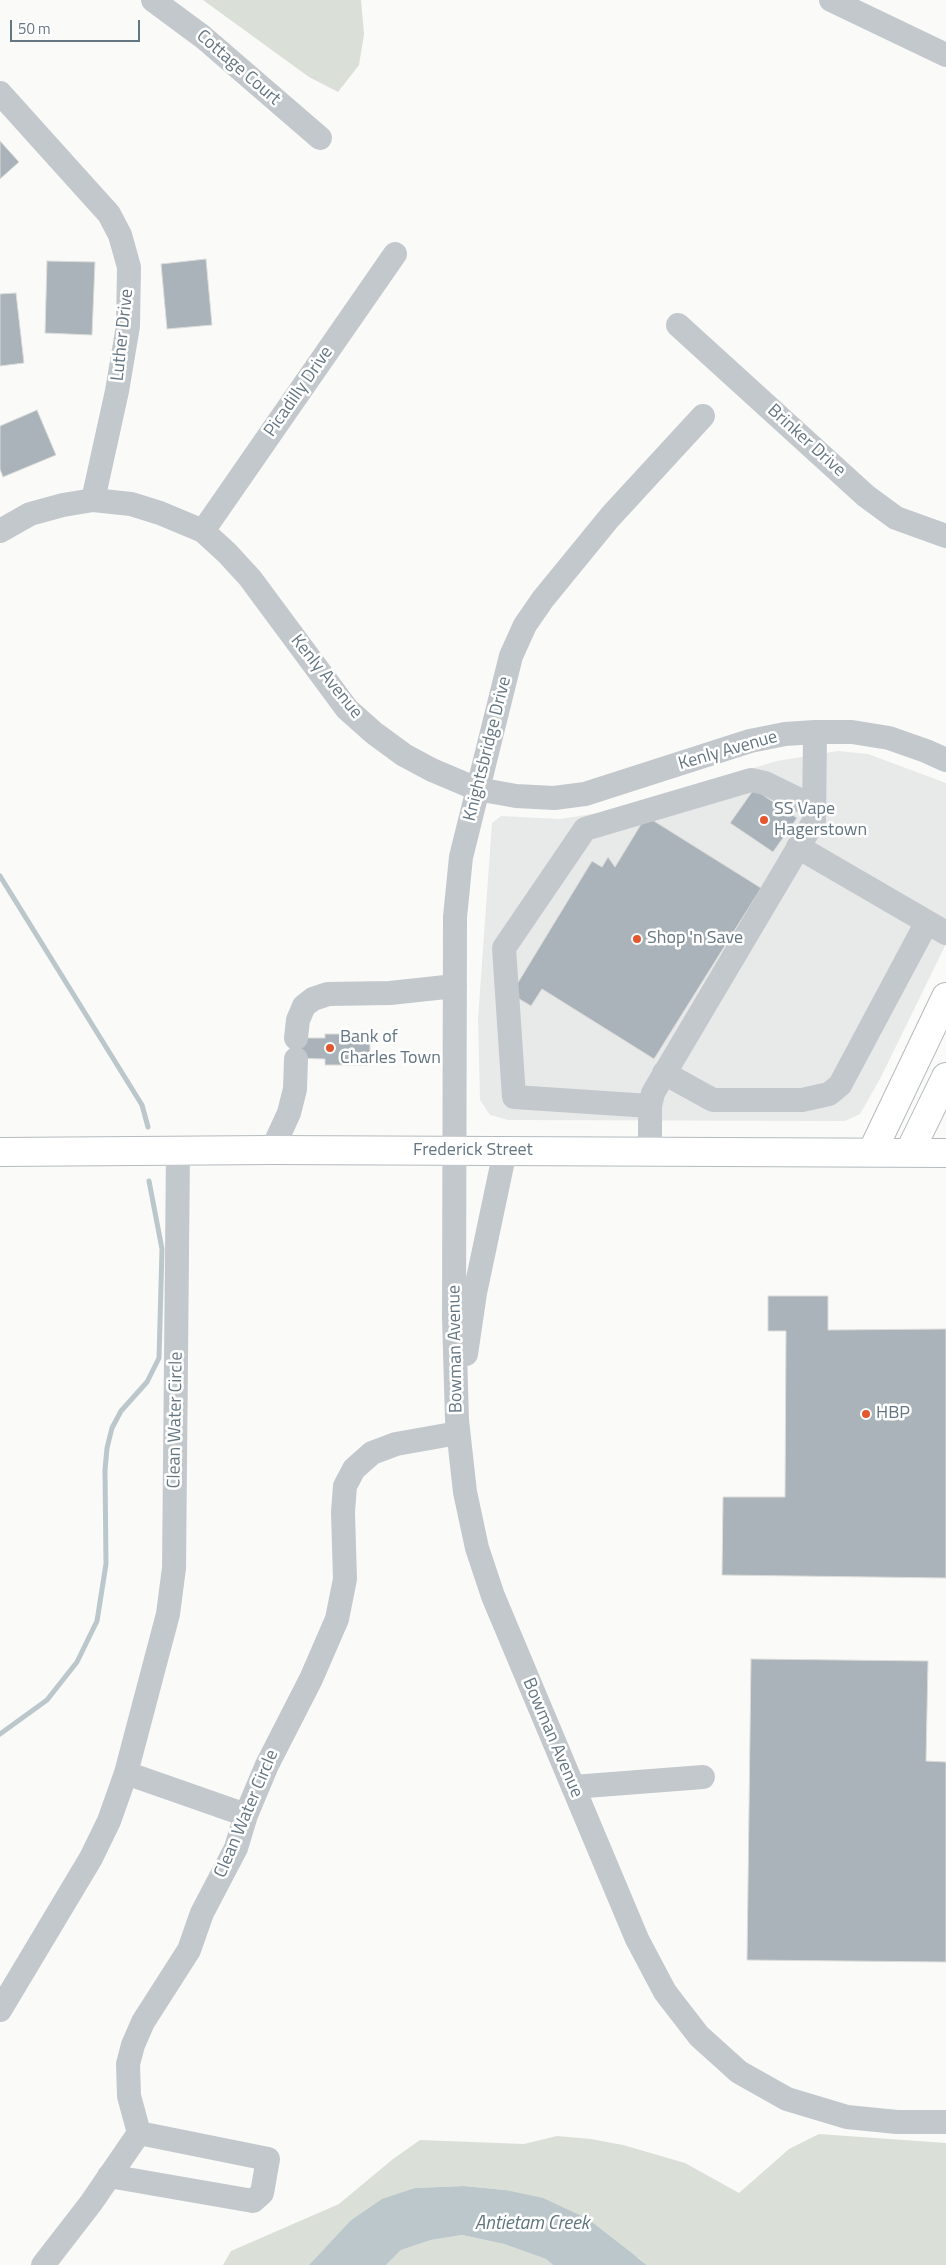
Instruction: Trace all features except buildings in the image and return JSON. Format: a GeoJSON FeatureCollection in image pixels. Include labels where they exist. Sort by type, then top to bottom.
{"type":"FeatureCollection","features":[{"type":"Feature","properties":{"kind":"main road"},"geometry":{"type":"LineString","coordinates":[[872,1152],[946,997]]}},
{"type":"Feature","properties":{"kind":"main road"},"geometry":{"type":"LineString","coordinates":[[909,1153],[946,1077]]}},
{"type":"Feature","properties":{"kind":"main road","name":"Frederick Street"},"geometry":{"type":"LineString","coordinates":[[0,1152],[455,1150],[946,1153]]}},
{"type":"Feature","properties":{"kind":"street","name":"Cottage Court"},"geometry":{"type":"LineString","coordinates":[[153,0],[203,37],[320,138]]}},
{"type":"Feature","properties":{"kind":"street"},"geometry":{"type":"LineString","coordinates":[[831,0],[946,55]]}},
{"type":"Feature","properties":{"kind":"street","name":"Luther Drive"},"geometry":{"type":"LineString","coordinates":[[0,93],[109,214],[120,235],[129,268],[128,326],[117,391],[93,500]]}},
{"type":"Feature","properties":{"kind":"street","name":"Picadilly Drive"},"geometry":{"type":"LineString","coordinates":[[203,531],[395,254]]}},
{"type":"Feature","properties":{"kind":"street","name":"Brinker Drive"},"geometry":{"type":"LineString","coordinates":[[678,326],[866,496],[896,518],[946,536]]}},
{"type":"Feature","properties":{"kind":"street","name":"Knightsbridge Drive"},"geometry":{"type":"LineString","coordinates":[[455,1150],[455,917],[457,882],[477,789],[511,656],[525,625],[543,599],[610,517],[703,416]]}},
{"type":"Feature","properties":{"kind":"street","name":"Kenly Avenue"},"geometry":{"type":"LineString","coordinates":[[0,531],[30,514],[63,505],[93,500],[131,504],[160,513],[203,531],[250,578],[347,709],[374,733],[404,755],[432,770],[477,789],[554,798],[579,795],[750,741],[785,734],[815,732],[852,732],[889,738],[926,750],[946,760]]}},
{"type":"Feature","properties":{"kind":"street"},"geometry":{"type":"LineString","coordinates":[[650,1152],[650,1106],[653,1093],[814,821],[815,732]]}},
{"type":"Feature","properties":{"kind":"street"},"geometry":{"type":"LineString","coordinates":[[650,1106],[514,1097],[504,948],[585,829],[750,780],[765,783],[814,807]]}},
{"type":"Feature","properties":{"kind":"street"},"geometry":{"type":"LineString","coordinates":[[579,795],[585,829]]}},
{"type":"Feature","properties":{"kind":"street"},"geometry":{"type":"LineString","coordinates":[[664,1073],[712,1100],[802,1100],[829,1094],[840,1085],[936,928],[798,847]]}},
{"type":"Feature","properties":{"kind":"street"},"geometry":{"type":"LineString","coordinates":[[272,1150],[289,1113],[295,1089],[298,1020],[304,1006],[313,998],[328,994],[390,993],[455,986]]}},
{"type":"Feature","properties":{"kind":"street","name":"Bowman Avenue"},"geometry":{"type":"LineString","coordinates":[[455,1150],[454,1318],[458,1427],[465,1492],[476,1548],[493,1596],[637,1939],[664,1992],[699,2036],[739,2072],[787,2099],[847,2117],[897,2122],[946,2122]]}},
{"type":"Feature","properties":{"kind":"street","name":"Clean Water Circle"},"geometry":{"type":"LineString","coordinates":[[0,2010],[91,1858],[109,1821],[126,1773],[168,1614],[174,1568],[178,1151]]}},
{"type":"Feature","properties":{"kind":"street"},"geometry":{"type":"LineString","coordinates":[[458,1427],[475,1293],[504,1151]]}},
{"type":"Feature","properties":{"kind":"street","name":"Clean Water Circle"},"geometry":{"type":"LineString","coordinates":[[139,2133],[129,2096],[128,2064],[133,2045],[144,2022],[189,1950],[202,1914],[236,1848],[246,1815],[267,1765],[310,1679],[337,1619],[345,1579],[343,1512],[345,1486],[354,1470],[372,1452],[458,1427]]}},
{"type":"Feature","properties":{"kind":"street"},"geometry":{"type":"LineString","coordinates":[[126,1773],[246,1815]]}},
{"type":"Feature","properties":{"kind":"street"},"geometry":{"type":"LineString","coordinates":[[573,1787],[703,1776]]}},
{"type":"Feature","properties":{"kind":"street"},"geometry":{"type":"LineString","coordinates":[[44,2265],[139,2133],[268,2159],[262,2194],[253,2201],[109,2176]]}},
{"type":"Feature","properties":{"kind":"shaded area"},"geometry":{"type":"Polygon","coordinates":[[[203,0],[361,0],[364,34],[359,65],[338,92],[309,77],[203,0]]]}},
{"type":"Feature","properties":{"kind":"shaded area"},"geometry":{"type":"Polygon","coordinates":[[[838,751],[868,754],[946,783],[946,944],[880,1079],[860,1114],[845,1121],[508,1120],[490,1115],[480,1100],[478,1019],[492,823],[501,816],[560,819],[611,811],[777,761],[838,751]]]}},
{"type":"Feature","properties":{"kind":"shaded area"},"geometry":{"type":"Polygon","coordinates":[[[819,2134],[946,2143],[946,2265],[647,2265],[639,2258],[505,2190],[464,2186],[415,2188],[350,2221],[309,2265],[223,2265],[231,2251],[339,2204],[393,2159],[420,2140],[524,2144],[557,2136],[591,2139],[623,2145],[685,2163],[739,2193],[789,2149],[819,2134]]]}},
{"type":"Feature","properties":{"kind":"shaded area"},"geometry":{"type":"Polygon","coordinates":[[[462,2235],[504,2244],[546,2259],[553,2265],[386,2265],[401,2250],[431,2240],[462,2235]]]}},
{"type":"Feature","properties":{"kind":"water","name":"Antietam Creek"},"geometry":{"type":"Polygon","coordinates":[[[464,2186],[505,2190],[543,2198],[588,2219],[647,2265],[553,2265],[546,2259],[504,2244],[462,2235],[431,2240],[401,2250],[386,2265],[309,2265],[350,2221],[382,2199],[415,2188],[464,2186]]]}},
{"type":"Feature","properties":{"kind":"waterway"},"geometry":{"type":"LineString","coordinates":[[0,876],[142,1105],[148,1127]]}},
{"type":"Feature","properties":{"kind":"waterway"},"geometry":{"type":"LineString","coordinates":[[0,1734],[47,1700],[77,1662],[97,1621],[106,1564],[105,1470],[107,1448],[112,1428],[121,1411],[147,1382],[159,1358],[162,1249],[149,1181]]}},
{"type":"Feature","properties":{"kind":"place","name":"SS Vape Hagerstown"},"geometry":{"type":"Point","coordinates":[764,820]}},
{"type":"Feature","properties":{"kind":"place","name":"Shop 'n Save"},"geometry":{"type":"Point","coordinates":[637,939]}},
{"type":"Feature","properties":{"kind":"place","name":"Bank of Charles Town"},"geometry":{"type":"Point","coordinates":[330,1048]}},
{"type":"Feature","properties":{"kind":"place","name":"HBP"},"geometry":{"type":"Point","coordinates":[866,1414]}}]}
